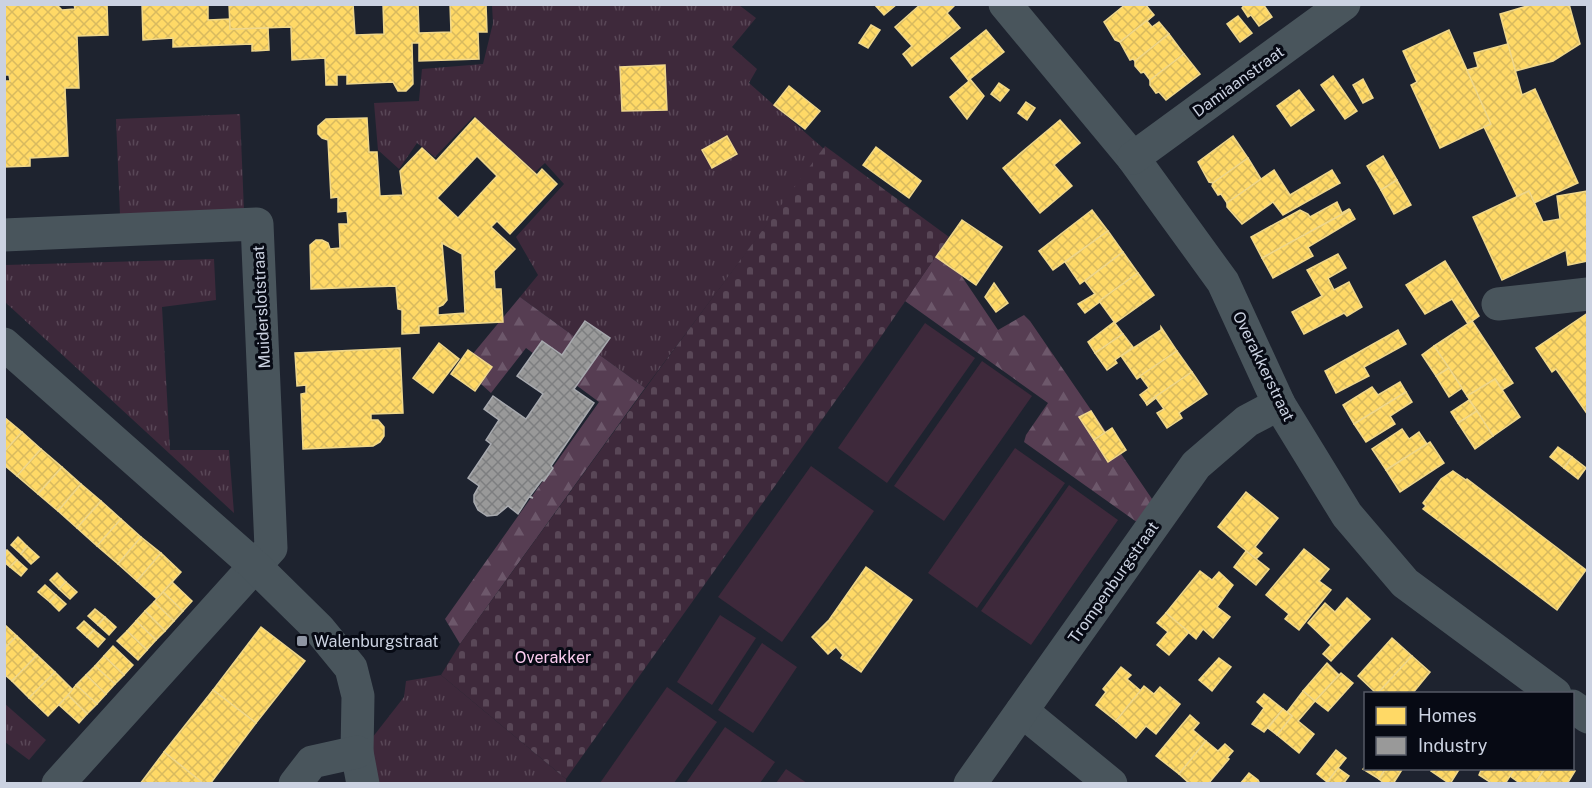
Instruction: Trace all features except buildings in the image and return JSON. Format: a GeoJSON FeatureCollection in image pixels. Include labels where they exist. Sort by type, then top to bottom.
{"type":"FeatureCollection","features":[{"type":"Feature","properties":{"kind":"street","name":"Overakkerstraat"},"geometry":{"type":"LineString","coordinates":[[1005,4],[1133,158],[1223,282],[1279,404],[1347,515],[1405,583],[1554,692]]}},
{"type":"Feature","properties":{"kind":"street","name":"Damiaanstraat"},"geometry":{"type":"LineString","coordinates":[[1133,158],[1344,4]]}},
{"type":"Feature","properties":{"kind":"street","name":"Muiderslotstraat"},"geometry":{"type":"LineString","coordinates":[[4,235],[257,224],[271,548],[58,783]]}},
{"type":"Feature","properties":{"kind":"street"},"geometry":{"type":"LineString","coordinates":[[1498,304],[1587,294]]}},
{"type":"Feature","properties":{"kind":"street"},"geometry":{"type":"LineString","coordinates":[[4,344],[255,566],[319,629],[351,668],[358,696],[357,752],[363,783]]}},
{"type":"Feature","properties":{"kind":"street","name":"Trompenburgstraat"},"geometry":{"type":"LineString","coordinates":[[970,783],[1196,465],[1247,421],[1279,404]]}},
{"type":"Feature","properties":{"kind":"street"},"geometry":{"type":"LineString","coordinates":[[1574,707],[1587,717]]}},
{"type":"Feature","properties":{"kind":"street"},"geometry":{"type":"LineString","coordinates":[[1022,711],[1111,783]]}},
{"type":"Feature","properties":{"kind":"street"},"geometry":{"type":"LineString","coordinates":[[295,783],[312,762],[357,752]]}},
{"type":"Feature","properties":{"kind":"green space"},"geometry":{"type":"Polygon","coordinates":[[[492,5],[739,5],[756,18],[732,47],[757,69],[749,83],[824,149],[645,388],[520,297],[538,275],[516,237],[564,184],[545,163],[535,172],[474,116],[435,157],[417,143],[399,169],[378,150],[374,103],[419,101],[422,69],[483,64],[493,23],[492,5]]]}},
{"type":"Feature","properties":{"kind":"green space"},"geometry":{"type":"Polygon","coordinates":[[[240,114],[244,211],[120,215],[116,119],[240,114]]]}},
{"type":"Feature","properties":{"kind":"green space","name":"Overakker"},"geometry":{"type":"Polygon","coordinates":[[[825,146],[949,237],[876,344],[566,779],[441,675],[460,644],[658,371],[825,146]]]}},
{"type":"Feature","properties":{"kind":"green space"},"geometry":{"type":"Polygon","coordinates":[[[942,247],[998,330],[1024,315],[1030,321],[1161,512],[1148,530],[1024,442],[1026,435],[1048,403],[905,301],[942,247]]]}},
{"type":"Feature","properties":{"kind":"green space"},"geometry":{"type":"Polygon","coordinates":[[[214,259],[216,300],[162,307],[170,450],[229,450],[234,513],[5,302],[5,265],[214,259]]]}},
{"type":"Feature","properties":{"kind":"green space"},"geometry":{"type":"Polygon","coordinates":[[[520,297],[645,388],[460,644],[445,619],[599,402],[526,348],[491,393],[462,367],[520,297]]]}},
{"type":"Feature","properties":{"kind":"green space"},"geometry":{"type":"Polygon","coordinates":[[[925,323],[975,358],[887,483],[838,448],[925,323]]]}},
{"type":"Feature","properties":{"kind":"green space"},"geometry":{"type":"Polygon","coordinates":[[[982,361],[1032,396],[944,521],[894,486],[982,361]]]}},
{"type":"Feature","properties":{"kind":"green space"},"geometry":{"type":"Polygon","coordinates":[[[1015,448],[1065,483],[977,608],[928,573],[1015,448]]]}},
{"type":"Feature","properties":{"kind":"green space"},"geometry":{"type":"Polygon","coordinates":[[[811,466],[874,511],[782,642],[718,597],[811,466]]]}},
{"type":"Feature","properties":{"kind":"green space"},"geometry":{"type":"Polygon","coordinates":[[[1069,485],[1118,520],[1031,645],[981,611],[1069,485]]]}},
{"type":"Feature","properties":{"kind":"green space"},"geometry":{"type":"Polygon","coordinates":[[[720,615],[756,638],[712,705],[677,682],[720,615]]]}},
{"type":"Feature","properties":{"kind":"green space"},"geometry":{"type":"Polygon","coordinates":[[[762,643],[797,667],[753,733],[718,710],[762,643]]]}},
{"type":"Feature","properties":{"kind":"green space"},"geometry":{"type":"Polygon","coordinates":[[[441,675],[566,779],[566,784],[371,783],[358,756],[404,697],[406,681],[441,675]]]}},
{"type":"Feature","properties":{"kind":"green space"},"geometry":{"type":"Polygon","coordinates":[[[667,687],[717,722],[674,783],[600,783],[667,687]]]}},
{"type":"Feature","properties":{"kind":"green space"},"geometry":{"type":"Polygon","coordinates":[[[4,703],[46,740],[29,760],[5,742],[4,703]]]}},
{"type":"Feature","properties":{"kind":"green space"},"geometry":{"type":"Polygon","coordinates":[[[725,727],[775,762],[760,783],[686,783],[725,727]]]}},
{"type":"Feature","properties":{"kind":"green space"},"geometry":{"type":"Polygon","coordinates":[[[786,769],[807,783],[776,783],[786,769]]]}},
{"type":"Feature","properties":{"kind":"place","name":"Walenburgstraat"},"geometry":{"type":"Point","coordinates":[302,641]}}]}
